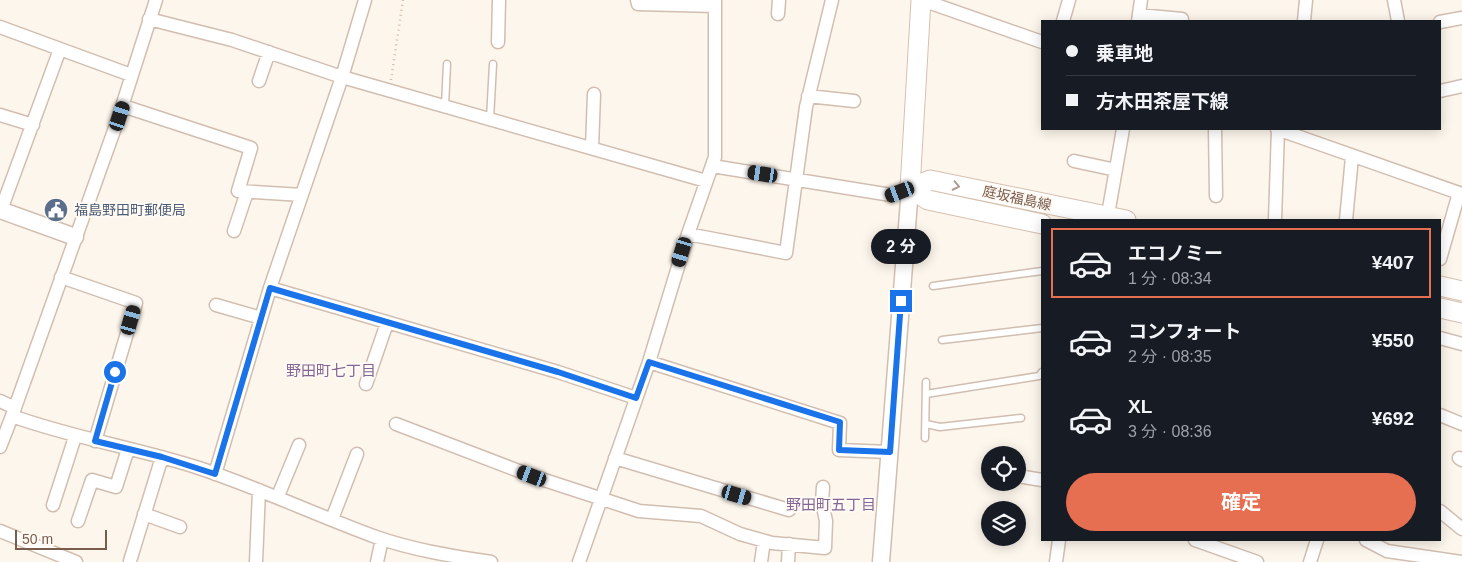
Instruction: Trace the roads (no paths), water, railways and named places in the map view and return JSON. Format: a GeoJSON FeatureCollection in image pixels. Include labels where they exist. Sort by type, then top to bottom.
{"type":"FeatureCollection","features":[{"type":"Feature","properties":{"kind":"main road"},"geometry":{"type":"LineString","coordinates":[[910,188],[922,0]]}},
{"type":"Feature","properties":{"kind":"main road","name":"庭坂福島線"},"geometry":{"type":"LineString","coordinates":[[910,188],[930,180],[1113,219]]}},
{"type":"Feature","properties":{"kind":"main road","name":"庭坂福島線"},"geometry":{"type":"LineString","coordinates":[[910,188],[928,200],[1041,224]]}},
{"type":"Feature","properties":{"kind":"main road"},"geometry":{"type":"LineString","coordinates":[[1441,286],[1462,291]]}},
{"type":"Feature","properties":{"kind":"main road"},"geometry":{"type":"LineString","coordinates":[[1441,308],[1462,313]]}},
{"type":"Feature","properties":{"kind":"street"},"geometry":{"type":"LineString","coordinates":[[0,447],[123,106],[156,0]]}},
{"type":"Feature","properties":{"kind":"street"},"geometry":{"type":"LineString","coordinates":[[215,474],[270,288],[342,77],[364,0]]}},
{"type":"Feature","properties":{"kind":"street"},"geometry":{"type":"LineString","coordinates":[[498,42],[499,0]]}},
{"type":"Feature","properties":{"kind":"street"},"geometry":{"type":"LineString","coordinates":[[579,562],[649,362],[688,234],[715,158],[715,3],[638,4],[637,0]]}},
{"type":"Feature","properties":{"kind":"street"},"geometry":{"type":"LineString","coordinates":[[778,14],[779,0]]}},
{"type":"Feature","properties":{"kind":"street"},"geometry":{"type":"LineString","coordinates":[[688,234],[786,253],[808,96],[832,0]]}},
{"type":"Feature","properties":{"kind":"street"},"geometry":{"type":"LineString","coordinates":[[922,0],[1041,42]]}},
{"type":"Feature","properties":{"kind":"street"},"geometry":{"type":"LineString","coordinates":[[962,13],[965,0]]}},
{"type":"Feature","properties":{"kind":"street"},"geometry":{"type":"LineString","coordinates":[[1064,20],[1070,0]]}},
{"type":"Feature","properties":{"kind":"street"},"geometry":{"type":"LineString","coordinates":[[1141,0],[1138,18],[1182,19]]}},
{"type":"Feature","properties":{"kind":"street"},"geometry":{"type":"LineString","coordinates":[[1304,20],[1306,0]]}},
{"type":"Feature","properties":{"kind":"street"},"geometry":{"type":"LineString","coordinates":[[1394,0],[1398,20]]}},
{"type":"Feature","properties":{"kind":"street"},"geometry":{"type":"LineString","coordinates":[[1441,22],[1462,18]]}},
{"type":"Feature","properties":{"kind":"street"},"geometry":{"type":"LineString","coordinates":[[149,19],[269,52],[342,77],[706,181]]}},
{"type":"Feature","properties":{"kind":"street"},"geometry":{"type":"LineString","coordinates":[[0,27],[132,74]]}},
{"type":"Feature","properties":{"kind":"street"},"geometry":{"type":"LineString","coordinates":[[60,49],[34,125],[0,210],[75,237]]}},
{"type":"Feature","properties":{"kind":"street"},"geometry":{"type":"LineString","coordinates":[[259,81],[269,52]]}},
{"type":"Feature","properties":{"kind":"street"},"geometry":{"type":"LineString","coordinates":[[1441,91],[1462,86]]}},
{"type":"Feature","properties":{"kind":"street"},"geometry":{"type":"LineString","coordinates":[[592,148],[594,94]]}},
{"type":"Feature","properties":{"kind":"street"},"geometry":{"type":"LineString","coordinates":[[808,96],[854,101]]}},
{"type":"Feature","properties":{"kind":"street"},"geometry":{"type":"LineString","coordinates":[[123,106],[251,148],[238,191],[302,195]]}},
{"type":"Feature","properties":{"kind":"street"},"geometry":{"type":"LineString","coordinates":[[0,115],[34,125]]}},
{"type":"Feature","properties":{"kind":"street"},"geometry":{"type":"LineString","coordinates":[[1113,219],[1116,170],[1123,130]]}},
{"type":"Feature","properties":{"kind":"street"},"geometry":{"type":"LineString","coordinates":[[1216,130],[1216,196]]}},
{"type":"Feature","properties":{"kind":"street"},"geometry":{"type":"LineString","coordinates":[[1275,219],[1278,130]]}},
{"type":"Feature","properties":{"kind":"street"},"geometry":{"type":"LineString","coordinates":[[1294,132],[1352,157],[1460,194],[1441,256]]}},
{"type":"Feature","properties":{"kind":"street"},"geometry":{"type":"LineString","coordinates":[[1346,219],[1352,157]]}},
{"type":"Feature","properties":{"kind":"street"},"geometry":{"type":"LineString","coordinates":[[1074,161],[1116,170]]}},
{"type":"Feature","properties":{"kind":"street"},"geometry":{"type":"LineString","coordinates":[[712,166],[891,195],[910,188],[881,562]]}},
{"type":"Feature","properties":{"kind":"street"},"geometry":{"type":"LineString","coordinates":[[234,231],[247,192]]}},
{"type":"Feature","properties":{"kind":"street"},"geometry":{"type":"LineString","coordinates":[[61,277],[136,303],[95,441]]}},
{"type":"Feature","properties":{"kind":"street"},"geometry":{"type":"LineString","coordinates":[[270,288],[558,372],[636,398]]}},
{"type":"Feature","properties":{"kind":"street"},"geometry":{"type":"LineString","coordinates":[[216,305],[261,318]]}},
{"type":"Feature","properties":{"kind":"street"},"geometry":{"type":"LineString","coordinates":[[366,384],[387,322]]}},
{"type":"Feature","properties":{"kind":"street"},"geometry":{"type":"LineString","coordinates":[[1441,338],[1462,344]]}},
{"type":"Feature","properties":{"kind":"street"},"geometry":{"type":"LineString","coordinates":[[649,362],[840,422],[839,450],[890,452]]}},
{"type":"Feature","properties":{"kind":"street"},"geometry":{"type":"LineString","coordinates":[[0,401],[13,412],[75,436],[162,457],[215,474],[278,496],[382,538],[429,552],[490,562]]}},
{"type":"Feature","properties":{"kind":"street"},"geometry":{"type":"LineString","coordinates":[[1441,415],[1462,424]]}},
{"type":"Feature","properties":{"kind":"street"},"geometry":{"type":"LineString","coordinates":[[396,424],[532,476],[638,511],[701,516],[740,534],[764,541],[825,548],[826,521],[822,502],[823,487]]}},
{"type":"Feature","properties":{"kind":"street"},"geometry":{"type":"LineString","coordinates":[[53,505],[75,436]]}},
{"type":"Feature","properties":{"kind":"street"},"geometry":{"type":"LineString","coordinates":[[278,496],[299,445]]}},
{"type":"Feature","properties":{"kind":"street"},"geometry":{"type":"LineString","coordinates":[[78,521],[92,480],[116,487],[128,449]]}},
{"type":"Feature","properties":{"kind":"street"},"geometry":{"type":"LineString","coordinates":[[332,519],[357,454]]}},
{"type":"Feature","properties":{"kind":"street"},"geometry":{"type":"LineString","coordinates":[[130,561],[162,457]]}},
{"type":"Feature","properties":{"kind":"street"},"geometry":{"type":"LineString","coordinates":[[614,458],[789,510]]}},
{"type":"Feature","properties":{"kind":"street"},"geometry":{"type":"LineString","coordinates":[[1026,477],[1041,480]]}},
{"type":"Feature","properties":{"kind":"street"},"geometry":{"type":"LineString","coordinates":[[256,562],[259,490]]}},
{"type":"Feature","properties":{"kind":"street"},"geometry":{"type":"LineString","coordinates":[[1441,513],[1462,529]]}},
{"type":"Feature","properties":{"kind":"street"},"geometry":{"type":"LineString","coordinates":[[144,514],[180,527]]}},
{"type":"Feature","properties":{"kind":"street"},"geometry":{"type":"LineString","coordinates":[[0,531],[76,562]]}},
{"type":"Feature","properties":{"kind":"street"},"geometry":{"type":"LineString","coordinates":[[377,562],[382,538]]}},
{"type":"Feature","properties":{"kind":"street"},"geometry":{"type":"LineString","coordinates":[[761,562],[764,541]]}},
{"type":"Feature","properties":{"kind":"street"},"geometry":{"type":"LineString","coordinates":[[1056,562],[1059,541]]}},
{"type":"Feature","properties":{"kind":"street"},"geometry":{"type":"LineString","coordinates":[[1198,541],[1257,562]]}},
{"type":"Feature","properties":{"kind":"street"},"geometry":{"type":"LineString","coordinates":[[1310,562],[1317,541]]}},
{"type":"Feature","properties":{"kind":"street"},"geometry":{"type":"LineString","coordinates":[[1368,541],[1388,551],[1462,562]]}},
{"type":"Feature","properties":{"kind":"street"},"geometry":{"type":"LineString","coordinates":[[788,562],[790,544]]}},
{"type":"Feature","properties":{"kind":"lane"},"geometry":{"type":"LineString","coordinates":[[444,106],[447,64]]}},
{"type":"Feature","properties":{"kind":"lane"},"geometry":{"type":"LineString","coordinates":[[490,119],[493,64]]}},
{"type":"Feature","properties":{"kind":"lane"},"geometry":{"type":"LineString","coordinates":[[933,286],[1041,271]]}},
{"type":"Feature","properties":{"kind":"lane"},"geometry":{"type":"LineString","coordinates":[[942,340],[1041,328]]}},
{"type":"Feature","properties":{"kind":"lane"},"geometry":{"type":"LineString","coordinates":[[926,394],[1039,376],[1041,373]]}},
{"type":"Feature","properties":{"kind":"lane"},"geometry":{"type":"LineString","coordinates":[[925,438],[926,382]]}},
{"type":"Feature","properties":{"kind":"lane"},"geometry":{"type":"LineString","coordinates":[[926,424],[940,427],[1021,418]]}},
{"type":"Feature","properties":{"kind":"place","name":"福島野田町郵便局"},"geometry":{"type":"Point","coordinates":[56,210]}},
{"type":"Feature","properties":{"kind":"district","name":"野田町七丁目"},"geometry":{"type":"Point","coordinates":[331,371]}},
{"type":"Feature","properties":{"kind":"district","name":"野田町五丁目"},"geometry":{"type":"Point","coordinates":[831,505]}}]}
